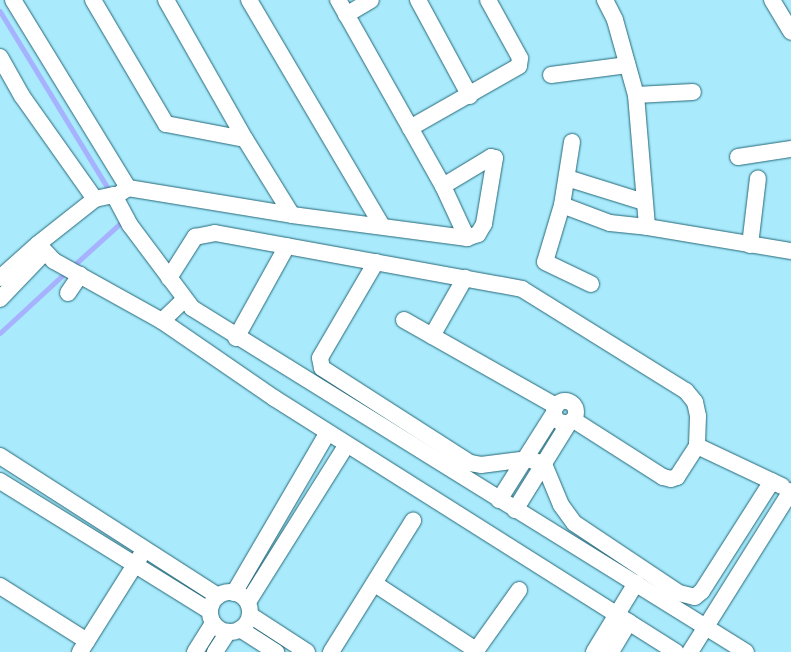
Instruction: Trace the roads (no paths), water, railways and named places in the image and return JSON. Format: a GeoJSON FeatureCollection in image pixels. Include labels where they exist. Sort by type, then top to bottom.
{"type":"FeatureCollection","features":[{"type":"Feature","properties":{"kind":"street"},"geometry":{"type":"LineString","coordinates":[[13,0],[112,196],[130,225],[184,300],[236,338],[636,583],[693,644]]}},
{"type":"Feature","properties":{"kind":"street"},"geometry":{"type":"LineString","coordinates":[[93,0],[166,124],[245,139]]}},
{"type":"Feature","properties":{"kind":"street"},"geometry":{"type":"LineString","coordinates":[[166,0],[245,139],[292,215]]}},
{"type":"Feature","properties":{"kind":"street"},"geometry":{"type":"LineString","coordinates":[[249,0],[382,226]]}},
{"type":"Feature","properties":{"kind":"street"},"geometry":{"type":"LineString","coordinates":[[338,0],[443,186],[467,238]]}},
{"type":"Feature","properties":{"kind":"street"},"geometry":{"type":"LineString","coordinates":[[346,15],[371,0]]}},
{"type":"Feature","properties":{"kind":"street"},"geometry":{"type":"LineString","coordinates":[[418,0],[470,96]]}},
{"type":"Feature","properties":{"kind":"street"},"geometry":{"type":"LineString","coordinates":[[410,128],[470,96],[521,63],[488,0]]}},
{"type":"Feature","properties":{"kind":"street"},"geometry":{"type":"LineString","coordinates":[[605,0],[615,20],[636,95],[647,228]]}},
{"type":"Feature","properties":{"kind":"street"},"geometry":{"type":"LineString","coordinates":[[772,0],[791,32]]}},
{"type":"Feature","properties":{"kind":"street"},"geometry":{"type":"LineString","coordinates":[[0,56],[22,96],[112,196],[292,215],[467,238],[478,234],[484,224],[495,158],[491,157],[443,186]]}},
{"type":"Feature","properties":{"kind":"street"},"geometry":{"type":"LineString","coordinates":[[551,75],[627,65]]}},
{"type":"Feature","properties":{"kind":"street"},"geometry":{"type":"LineString","coordinates":[[636,95],[693,92]]}},
{"type":"Feature","properties":{"kind":"street"},"geometry":{"type":"LineString","coordinates":[[572,142],[562,205],[545,262],[591,284]]}},
{"type":"Feature","properties":{"kind":"street"},"geometry":{"type":"LineString","coordinates":[[738,157],[791,148]]}},
{"type":"Feature","properties":{"kind":"street"},"geometry":{"type":"LineString","coordinates":[[567,178],[644,202]]}},
{"type":"Feature","properties":{"kind":"street"},"geometry":{"type":"LineString","coordinates":[[750,245],[758,178]]}},
{"type":"Feature","properties":{"kind":"street"},"geometry":{"type":"LineString","coordinates":[[0,299],[46,252],[112,196]]}},
{"type":"Feature","properties":{"kind":"street"},"geometry":{"type":"LineString","coordinates":[[562,205],[610,223],[791,252]]}},
{"type":"Feature","properties":{"kind":"street"},"geometry":{"type":"LineString","coordinates":[[169,278],[195,237],[201,233],[287,246],[522,289],[686,392],[695,402],[698,416],[697,446],[677,477],[671,479],[571,422]]}},
{"type":"Feature","properties":{"kind":"street"},"geometry":{"type":"LineString","coordinates":[[236,338],[287,246]]}},
{"type":"Feature","properties":{"kind":"street"},"geometry":{"type":"LineString","coordinates":[[46,252],[75,273],[162,321],[328,432],[623,618],[693,644],[746,652]]}},
{"type":"Feature","properties":{"kind":"street"},"geometry":{"type":"LineString","coordinates":[[0,278],[46,252]]}},
{"type":"Feature","properties":{"kind":"street"},"geometry":{"type":"LineString","coordinates":[[376,262],[320,358],[322,368],[470,463],[481,465],[527,459],[544,464]]}},
{"type":"Feature","properties":{"kind":"street"},"geometry":{"type":"LineString","coordinates":[[68,293],[75,273]]}},
{"type":"Feature","properties":{"kind":"street"},"geometry":{"type":"LineString","coordinates":[[432,336],[465,278]]}},
{"type":"Feature","properties":{"kind":"street"},"geometry":{"type":"LineString","coordinates":[[162,321],[184,300]]}},
{"type":"Feature","properties":{"kind":"street"},"geometry":{"type":"LineString","coordinates":[[404,320],[555,409]]}},
{"type":"Feature","properties":{"kind":"street"},"geometry":{"type":"LineString","coordinates":[[499,500],[527,459],[555,409],[564,401],[574,405],[577,410],[571,422],[515,510]]}},
{"type":"Feature","properties":{"kind":"street"},"geometry":{"type":"LineString","coordinates":[[194,652],[211,617],[328,432]]}},
{"type":"Feature","properties":{"kind":"street"},"geometry":{"type":"LineString","coordinates":[[215,652],[234,631],[249,609],[347,444]]}},
{"type":"Feature","properties":{"kind":"street"},"geometry":{"type":"LineString","coordinates":[[693,644],[791,491],[697,446]]}},
{"type":"Feature","properties":{"kind":"street"},"geometry":{"type":"LineString","coordinates":[[0,456],[144,549],[226,594],[307,652]]}},
{"type":"Feature","properties":{"kind":"street"},"geometry":{"type":"LineString","coordinates":[[544,464],[561,505],[574,523],[687,597],[695,597],[702,591],[772,481]]}},
{"type":"Feature","properties":{"kind":"street"},"geometry":{"type":"LineString","coordinates":[[0,481],[135,564],[211,617],[276,652]]}},
{"type":"Feature","properties":{"kind":"street"},"geometry":{"type":"LineString","coordinates":[[331,652],[413,521]]}},
{"type":"Feature","properties":{"kind":"street"},"geometry":{"type":"LineString","coordinates":[[0,586],[83,646],[144,549]]}},
{"type":"Feature","properties":{"kind":"street"},"geometry":{"type":"LineString","coordinates":[[611,652],[636,583]]}},
{"type":"Feature","properties":{"kind":"street"},"geometry":{"type":"LineString","coordinates":[[374,584],[476,651],[519,590]]}},
{"type":"Feature","properties":{"kind":"street"},"geometry":{"type":"LineString","coordinates":[[594,652],[623,618]]}},
{"type":"Feature","properties":{"kind":"waterway"},"geometry":{"type":"LineString","coordinates":[[0,11],[111,193]]}},
{"type":"Feature","properties":{"kind":"waterway"},"geometry":{"type":"LineString","coordinates":[[72,267],[124,220]]}},
{"type":"Feature","properties":{"kind":"waterway"},"geometry":{"type":"LineString","coordinates":[[0,333],[66,272]]}}]}
